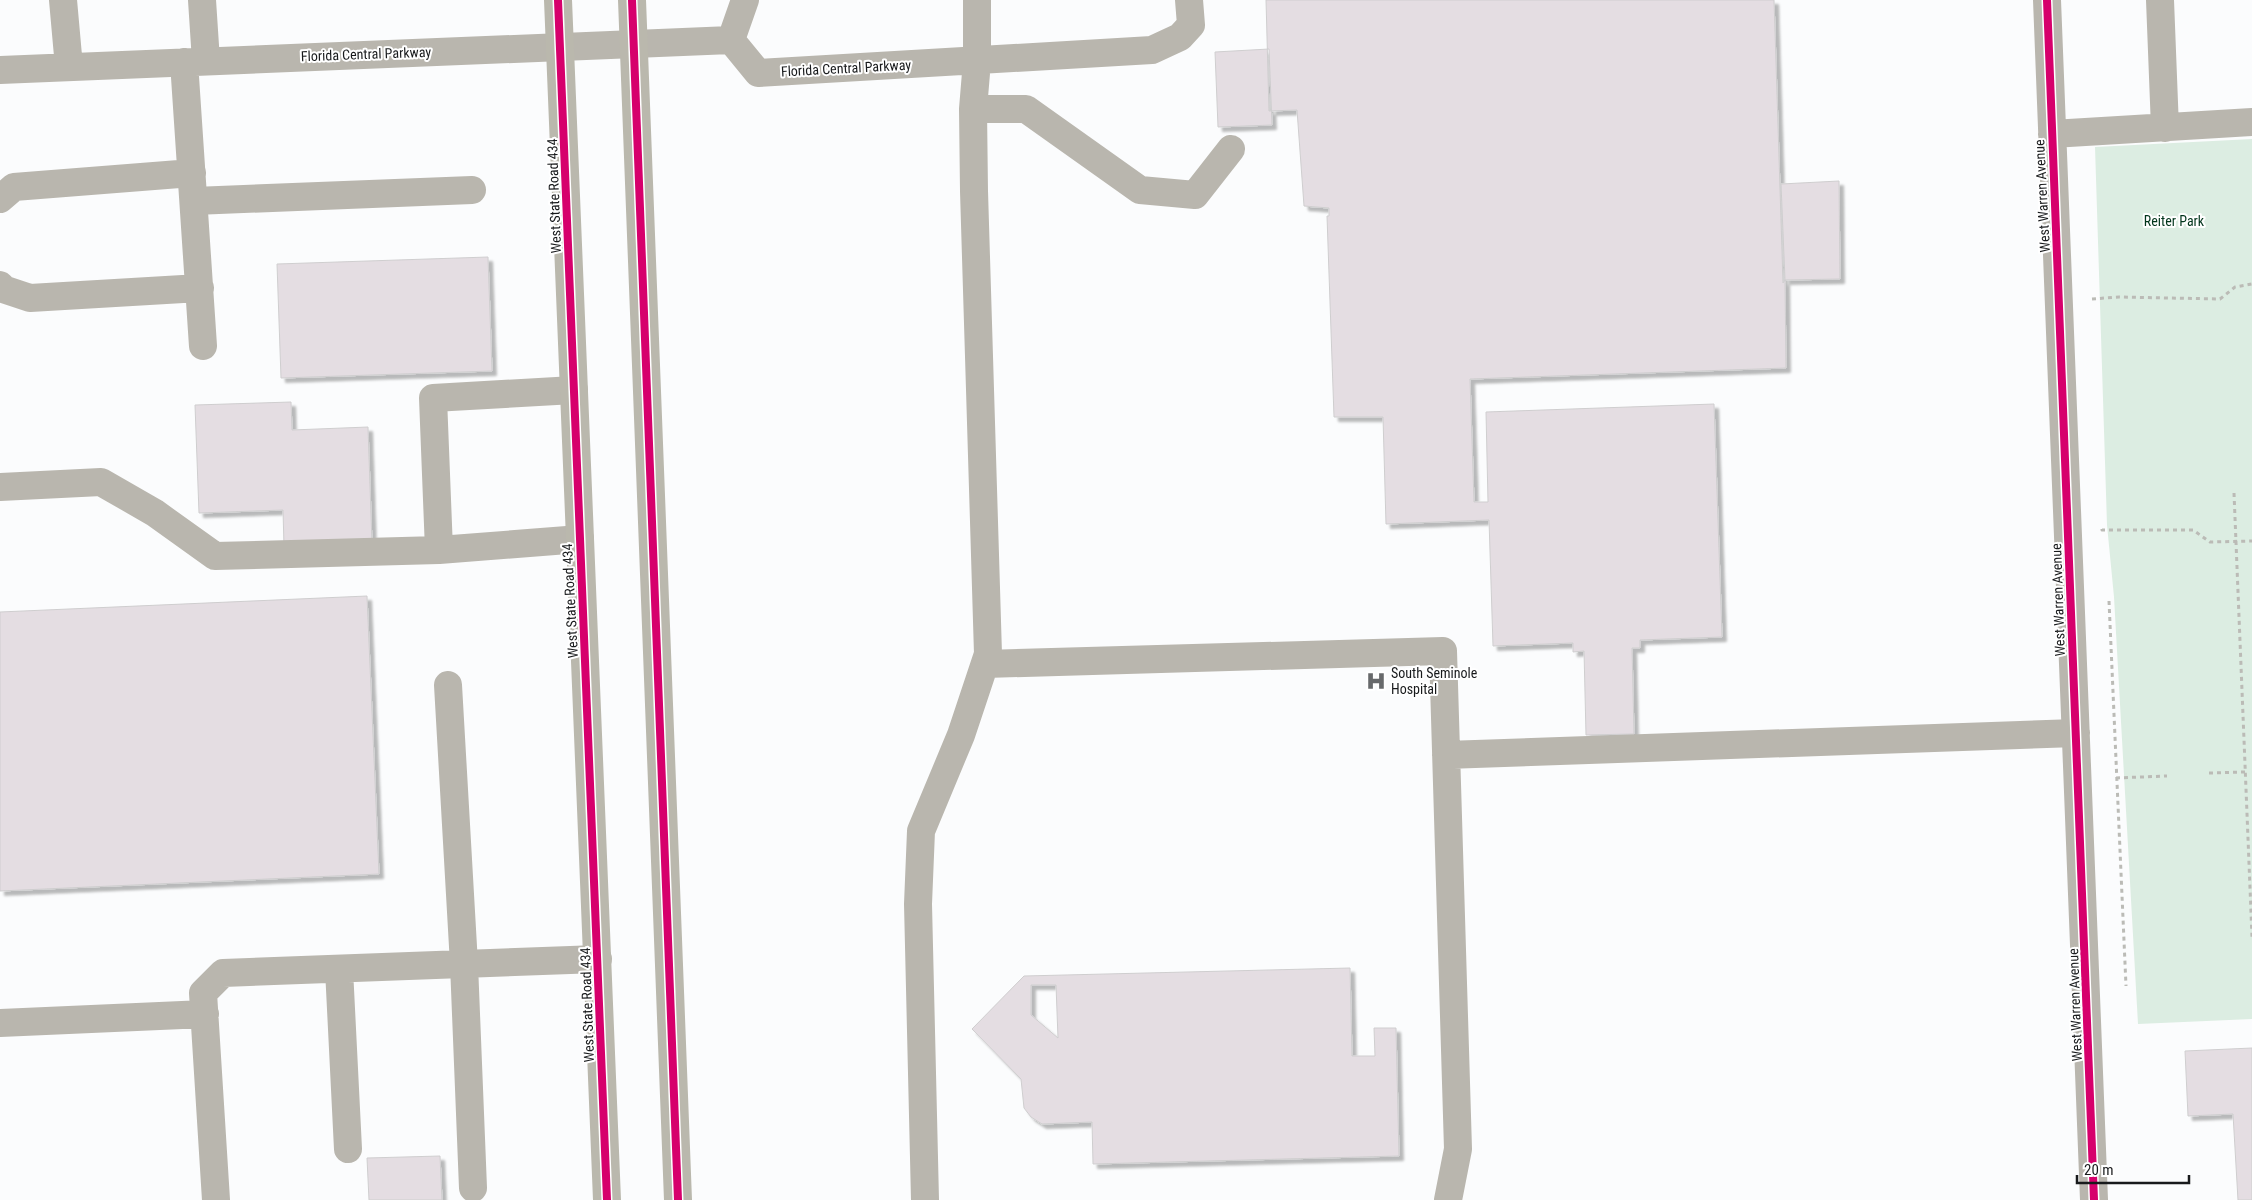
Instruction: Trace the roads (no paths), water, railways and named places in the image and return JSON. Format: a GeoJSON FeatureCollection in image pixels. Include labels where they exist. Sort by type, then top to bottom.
{"type":"FeatureCollection","features":[{"type":"Feature","properties":{"kind":"main road","name":"West State Road 434"},"geometry":{"type":"LineString","coordinates":[[558,0],[607,1200]]}},
{"type":"Feature","properties":{"kind":"main road"},"geometry":{"type":"LineString","coordinates":[[632,0],[678,1200]]}},
{"type":"Feature","properties":{"kind":"street"},"geometry":{"type":"LineString","coordinates":[[63,0],[69,67]]}},
{"type":"Feature","properties":{"kind":"street"},"geometry":{"type":"LineString","coordinates":[[202,0],[195,62],[192,173],[203,346]]}},
{"type":"Feature","properties":{"kind":"street"},"geometry":{"type":"LineString","coordinates":[[731,40],[744,0]]}},
{"type":"Feature","properties":{"kind":"street"},"geometry":{"type":"LineString","coordinates":[[924,1200],[918,904],[921,831],[961,735],[988,654],[973,109],[977,0]]}},
{"type":"Feature","properties":{"kind":"street"},"geometry":{"type":"LineString","coordinates":[[976,61],[1152,50],[1180,37],[1191,25],[1189,0]]}},
{"type":"Feature","properties":{"kind":"street","name":"West Warren Avenue"},"geometry":{"type":"LineString","coordinates":[[2047,0],[2094,1200]]}},
{"type":"Feature","properties":{"kind":"street"},"geometry":{"type":"LineString","coordinates":[[2160,0],[2165,128]]}},
{"type":"Feature","properties":{"kind":"street","name":"Florida Central Parkway"},"geometry":{"type":"LineString","coordinates":[[0,70],[731,40],[758,73],[976,61]]}},
{"type":"Feature","properties":{"kind":"street"},"geometry":{"type":"LineString","coordinates":[[973,109],[1026,109],[1140,190],[1195,195],[1230,149]]}},
{"type":"Feature","properties":{"kind":"street"},"geometry":{"type":"LineString","coordinates":[[2052,134],[2252,122]]}},
{"type":"Feature","properties":{"kind":"street"},"geometry":{"type":"LineString","coordinates":[[0,199],[14,187],[192,173]]}},
{"type":"Feature","properties":{"kind":"street"},"geometry":{"type":"LineString","coordinates":[[194,201],[472,190]]}},
{"type":"Feature","properties":{"kind":"street"},"geometry":{"type":"LineString","coordinates":[[0,285],[3,289],[30,298],[200,288]]}},
{"type":"Feature","properties":{"kind":"street"},"geometry":{"type":"LineString","coordinates":[[439,550],[433,398],[574,390]]}},
{"type":"Feature","properties":{"kind":"street"},"geometry":{"type":"LineString","coordinates":[[0,487],[101,482],[155,514],[215,556],[439,550],[580,540]]}},
{"type":"Feature","properties":{"kind":"street"},"geometry":{"type":"LineString","coordinates":[[985,664],[1443,651],[1458,1149],[1448,1200]]}},
{"type":"Feature","properties":{"kind":"street"},"geometry":{"type":"LineString","coordinates":[[448,685],[464,964],[473,1188]]}},
{"type":"Feature","properties":{"kind":"street"},"geometry":{"type":"LineString","coordinates":[[1446,755],[2076,733]]}},
{"type":"Feature","properties":{"kind":"street"},"geometry":{"type":"LineString","coordinates":[[216,1200],[203,993],[223,973],[598,959]]}},
{"type":"Feature","properties":{"kind":"street"},"geometry":{"type":"LineString","coordinates":[[339,969],[348,1149]]}},
{"type":"Feature","properties":{"kind":"street"},"geometry":{"type":"LineString","coordinates":[[0,1023],[204,1014]]}},
{"type":"Feature","properties":{"kind":"place","name":"South Seminole Hospital"},"geometry":{"type":"Point","coordinates":[1376,681]}},
{"type":"Feature","properties":{"kind":"park label","name":"Reiter Park"},"geometry":{"type":"Point","coordinates":[2174,221]}}]}
